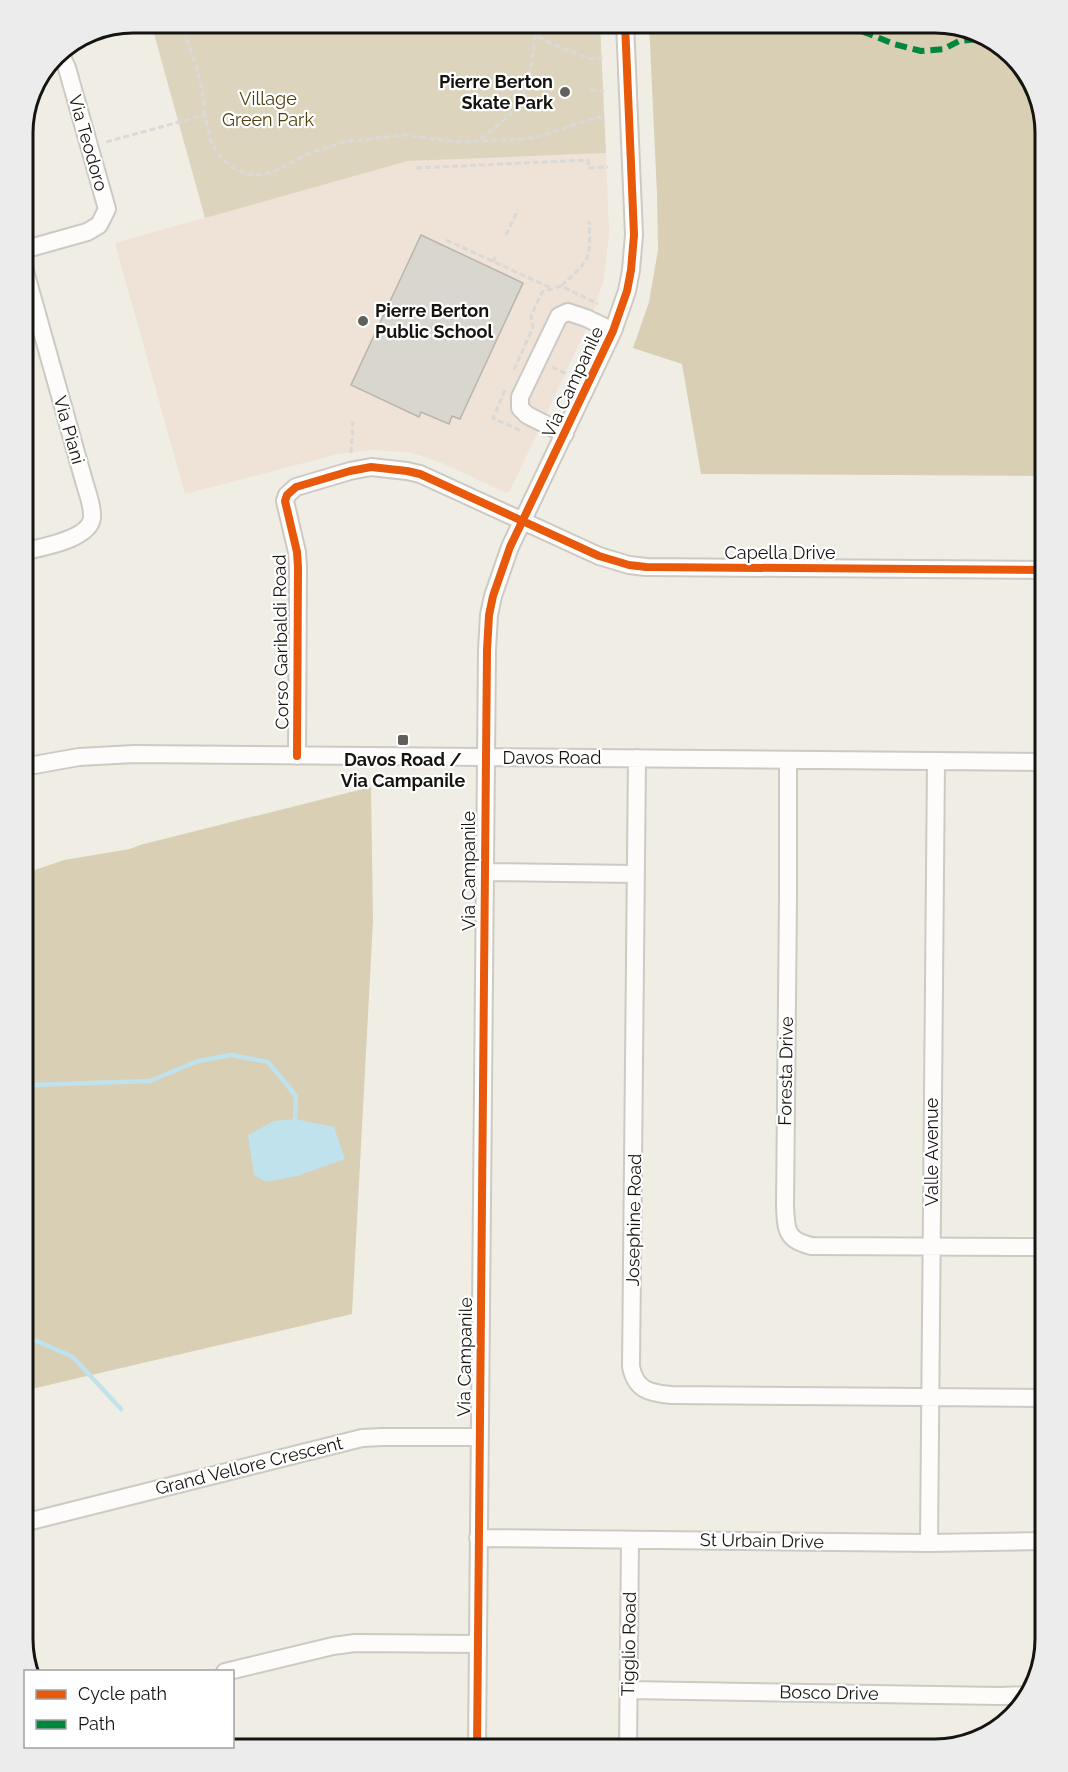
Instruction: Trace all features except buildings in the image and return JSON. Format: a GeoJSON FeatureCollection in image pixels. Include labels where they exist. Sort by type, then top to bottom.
{"type":"FeatureCollection","features":[{"type":"Feature","properties":{"kind":"street","name":"Via Campanile"},"geometry":{"type":"LineString","coordinates":[[477,1739],[486,661],[489,615],[510,547],[613,331],[627,291],[634,235],[625,33]]}},
{"type":"Feature","properties":{"kind":"street","name":"Via Teodoro"},"geometry":{"type":"LineString","coordinates":[[33,247],[87,232],[99,225],[107,209],[64,61]]}},
{"type":"Feature","properties":{"kind":"street","name":"Via Piani"},"geometry":{"type":"LineString","coordinates":[[33,300],[84,481],[92,520],[80,536],[33,549]]}},
{"type":"Feature","properties":{"kind":"street"},"geometry":{"type":"LineString","coordinates":[[565,434],[527,416],[520,408],[520,397],[559,316],[568,312],[613,331]]}},
{"type":"Feature","properties":{"kind":"street","name":"Corso Garibaldi Road"},"geometry":{"type":"LineString","coordinates":[[297,756],[298,567],[297,552],[286,508],[287,495],[291,490],[350,471],[371,467],[395,469],[420,474],[523,521]]}},
{"type":"Feature","properties":{"kind":"street","name":"Capella Drive"},"geometry":{"type":"LineString","coordinates":[[523,521],[599,556],[629,565],[646,567],[1035,570]]}},
{"type":"Feature","properties":{"kind":"street","name":"Davos Road"},"geometry":{"type":"LineString","coordinates":[[33,765],[68,759],[123,755],[1035,762]]}},
{"type":"Feature","properties":{"kind":"street","name":"Josephine Road"},"geometry":{"type":"LineString","coordinates":[[637,758],[631,1367],[634,1377],[641,1387],[652,1394],[671,1395],[1035,1398]]}},
{"type":"Feature","properties":{"kind":"street","name":"Foresta Drive"},"geometry":{"type":"LineString","coordinates":[[788,760],[786,1224],[789,1235],[798,1242],[812,1245],[932,1247]]}},
{"type":"Feature","properties":{"kind":"street","name":"Valle Avenue"},"geometry":{"type":"LineString","coordinates":[[928,1543],[936,761]]}},
{"type":"Feature","properties":{"kind":"street"},"geometry":{"type":"LineString","coordinates":[[484,872],[636,874]]}},
{"type":"Feature","properties":{"kind":"street"},"geometry":{"type":"LineString","coordinates":[[932,1247],[1035,1247]]}},
{"type":"Feature","properties":{"kind":"street","name":"Grand Vellore Crescent"},"geometry":{"type":"LineString","coordinates":[[33,1520],[362,1438],[479,1437]]}},
{"type":"Feature","properties":{"kind":"street","name":"St Urbain Drive"},"geometry":{"type":"LineString","coordinates":[[478,1538],[928,1543],[1035,1541]]}},
{"type":"Feature","properties":{"kind":"street","name":"Tigglio Road"},"geometry":{"type":"LineString","coordinates":[[628,1739],[630,1540]]}},
{"type":"Feature","properties":{"kind":"street"},"geometry":{"type":"LineString","coordinates":[[229,1670],[355,1643],[477,1644]]}},
{"type":"Feature","properties":{"kind":"street","name":"Bosco Drive"},"geometry":{"type":"LineString","coordinates":[[628,1690],[1017,1695]]}},
{"type":"Feature","properties":{"kind":"path"},"geometry":{"type":"LineString","coordinates":[[184,33],[195,60],[204,94],[205,115],[211,142],[219,156],[233,168],[248,174],[259,175],[274,171],[310,153],[344,142],[402,135],[457,142],[525,139],[605,117]]}},
{"type":"Feature","properties":{"kind":"path"},"geometry":{"type":"LineString","coordinates":[[480,140],[512,113],[521,100],[532,64],[536,35],[576,54],[603,58]]}},
{"type":"Feature","properties":{"kind":"path"},"geometry":{"type":"LineString","coordinates":[[590,90],[604,91]]}},
{"type":"Feature","properties":{"kind":"path"},"geometry":{"type":"LineString","coordinates":[[106,142],[205,115]]}},
{"type":"Feature","properties":{"kind":"path"},"geometry":{"type":"LineString","coordinates":[[416,168],[588,160],[589,168],[608,168]]}},
{"type":"Feature","properties":{"kind":"path"},"geometry":{"type":"LineString","coordinates":[[506,235],[518,210]]}},
{"type":"Feature","properties":{"kind":"path"},"geometry":{"type":"LineString","coordinates":[[561,286],[587,260],[590,245],[589,221]]}},
{"type":"Feature","properties":{"kind":"path"},"geometry":{"type":"LineString","coordinates":[[446,240],[552,289]]}},
{"type":"Feature","properties":{"kind":"path"},"geometry":{"type":"LineString","coordinates":[[493,262],[496,255]]}},
{"type":"Feature","properties":{"kind":"path"},"geometry":{"type":"LineString","coordinates":[[545,363],[567,374]]}},
{"type":"Feature","properties":{"kind":"path"},"geometry":{"type":"LineString","coordinates":[[351,453],[353,421]]}},
{"type":"Feature","properties":{"kind":"shaded area"},"geometry":{"type":"Polygon","coordinates":[[[649,33],[941,33],[979,43],[1001,58],[1025,89],[1033,114],[1035,133],[1035,476],[701,474],[682,364],[633,348],[649,302],[658,250],[649,33]]]}},
{"type":"Feature","properties":{"kind":"shaded area","name":"Pierre Berton Public School"},"geometry":{"type":"Polygon","coordinates":[[[606,153],[609,234],[604,278],[586,329],[510,491],[507,493],[422,456],[406,452],[370,450],[338,454],[185,494],[115,243],[408,161],[606,153]]]}},
{"type":"Feature","properties":{"kind":"shaded area"},"geometry":{"type":"Polygon","coordinates":[[[371,787],[373,921],[352,1314],[33,1389],[33,871],[64,860],[130,849],[371,787]]]}},
{"type":"Feature","properties":{"kind":"green space","name":"Village Green Park"},"geometry":{"type":"Polygon","coordinates":[[[154,33],[600,33],[606,153],[408,161],[205,218],[154,33]]]}},
{"type":"Feature","properties":{"kind":"water"},"geometry":{"type":"Polygon","coordinates":[[[295,1119],[334,1127],[345,1159],[297,1176],[266,1182],[254,1175],[248,1135],[274,1121],[295,1119]]]}},
{"type":"Feature","properties":{"kind":"waterway"},"geometry":{"type":"LineString","coordinates":[[33,1085],[150,1081],[198,1061],[231,1055],[268,1062],[296,1096],[295,1119]]}},
{"type":"Feature","properties":{"kind":"waterway"},"geometry":{"type":"LineString","coordinates":[[33,1339],[73,1357],[121,1409]]}},
{"type":"Feature","properties":{"kind":"marked path"},"geometry":{"type":"LineString","coordinates":[[866,33],[894,44],[921,51],[944,49],[959,41],[971,40]]}},
{"type":"Feature","properties":{"kind":"cycle path"},"geometry":{"type":"LineString","coordinates":[[477,1739],[489,615],[510,547],[613,331],[627,291],[634,235],[625,33]]}},
{"type":"Feature","properties":{"kind":"cycle path"},"geometry":{"type":"LineString","coordinates":[[297,756],[298,567],[297,552],[285,501],[287,495],[296,487],[350,471],[371,467],[420,474],[599,556],[629,565],[1035,570]]}},
{"type":"Feature","properties":{"kind":"place","name":"Pierre Berton Skate Park"},"geometry":{"type":"Point","coordinates":[565,92]}},
{"type":"Feature","properties":{"kind":"place","name":"Pierre Berton Public School"},"geometry":{"type":"Point","coordinates":[363,321]}},
{"type":"Feature","properties":{"kind":"place","name":"Davos Road / Via Campanile"},"geometry":{"type":"Point","coordinates":[403,740]}}]}
